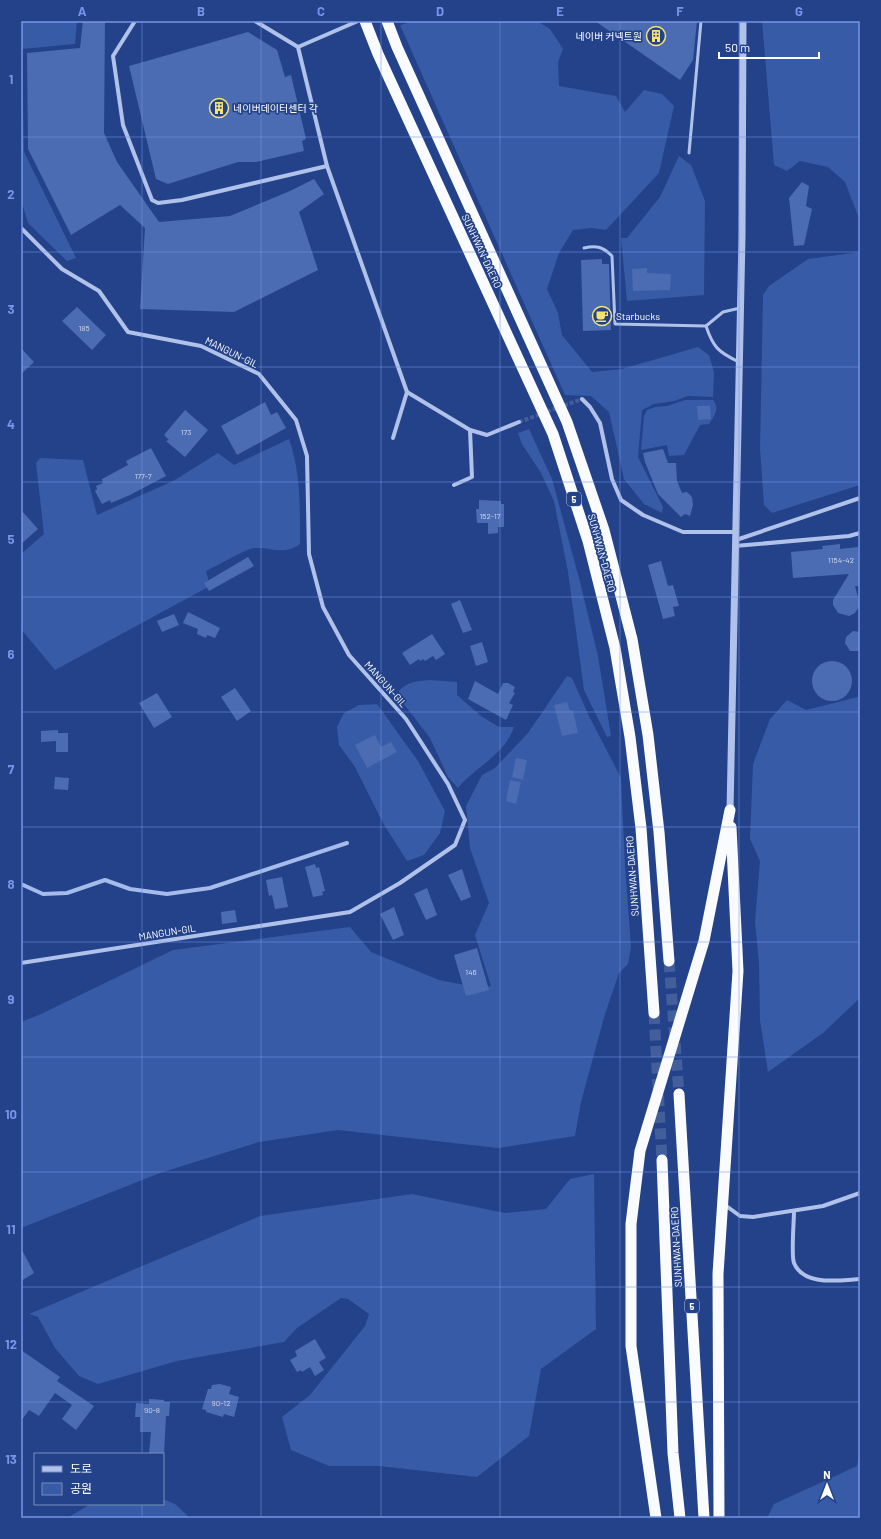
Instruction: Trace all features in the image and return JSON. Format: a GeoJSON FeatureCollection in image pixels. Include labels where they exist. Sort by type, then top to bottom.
{"type":"FeatureCollection","features":[{"type":"Feature","properties":{"kind":"highway","name":"SUNHWAN-DAERO"},"geometry":{"type":"LineString","coordinates":[[365,21],[378,54],[553,434],[588,541],[615,648],[630,737],[641,828],[654,1013]]}},
{"type":"Feature","properties":{"kind":"highway","name":"SUNHWAN-DAERO"},"geometry":{"type":"LineString","coordinates":[[387,21],[397,47],[567,422],[604,530],[632,640],[648,735],[659,832],[669,961]]}},
{"type":"Feature","properties":{"kind":"highway"},"geometry":{"type":"LineString","coordinates":[[656,1518],[631,1346],[631,1224],[640,1151],[704,941],[730,810]]}},
{"type":"Feature","properties":{"kind":"highway"},"geometry":{"type":"LineString","coordinates":[[719,1518],[718,1274],[738,971],[730,810]]}},
{"type":"Feature","properties":{"kind":"highway","name":"SUNHWAN-DAERO"},"geometry":{"type":"LineString","coordinates":[[679,1094],[704,1518]]}},
{"type":"Feature","properties":{"kind":"highway","name":"SUNHWAN-DAERO"},"geometry":{"type":"LineString","coordinates":[[662,1160],[673,1453],[680,1518]]}},
{"type":"Feature","properties":{"kind":"street"},"geometry":{"type":"LineString","coordinates":[[135,21],[113,56],[123,125],[152,200],[158,203],[182,200],[327,166]]}},
{"type":"Feature","properties":{"kind":"street"},"geometry":{"type":"LineString","coordinates":[[255,21],[298,47],[327,166],[407,392],[392,438]]}},
{"type":"Feature","properties":{"kind":"street"},"geometry":{"type":"LineString","coordinates":[[298,47],[358,21]]}},
{"type":"Feature","properties":{"kind":"street"},"geometry":{"type":"LineString","coordinates":[[730,810],[740,308],[743,21]]}},
{"type":"Feature","properties":{"kind":"street","name":"MANGUN-GIL"},"geometry":{"type":"LineString","coordinates":[[21,228],[62,269],[99,291],[128,332],[201,346],[259,374],[296,420],[307,456],[310,554],[323,607],[349,655],[406,719],[448,784],[465,820],[455,845],[400,883],[350,912],[21,963]]}},
{"type":"Feature","properties":{"kind":"street"},"geometry":{"type":"LineString","coordinates":[[407,392],[470,430],[487,435],[519,422]]}},
{"type":"Feature","properties":{"kind":"street"},"geometry":{"type":"LineString","coordinates":[[582,399],[590,407],[600,423],[612,479],[621,500],[643,515],[683,532],[736,532]]}},
{"type":"Feature","properties":{"kind":"street"},"geometry":{"type":"LineString","coordinates":[[454,486],[472,477],[470,430]]}},
{"type":"Feature","properties":{"kind":"street"},"geometry":{"type":"LineString","coordinates":[[735,543],[860,498]]}},
{"type":"Feature","properties":{"kind":"street"},"geometry":{"type":"LineString","coordinates":[[735,543],[849,536],[860,533]]}},
{"type":"Feature","properties":{"kind":"street"},"geometry":{"type":"LineString","coordinates":[[723,1204],[740,1216],[753,1217],[823,1206],[860,1193]]}},
{"type":"Feature","properties":{"kind":"street"},"geometry":{"type":"LineString","coordinates":[[794,1211],[794,1263],[800,1272],[811,1278],[824,1280],[860,1279]]}},
{"type":"Feature","properties":{"kind":"lane"},"geometry":{"type":"LineString","coordinates":[[689,153],[701,21]]}},
{"type":"Feature","properties":{"kind":"lane"},"geometry":{"type":"LineString","coordinates":[[584,248],[592,246],[604,247],[612,256],[615,324],[706,326],[723,312],[740,308]]}},
{"type":"Feature","properties":{"kind":"lane"},"geometry":{"type":"LineString","coordinates":[[706,326],[712,343],[726,356],[739,363]]}},
{"type":"Feature","properties":{"kind":"green space"},"geometry":{"type":"Polygon","coordinates":[[[21,21],[77,21],[75,44],[22,49],[24,152],[76,258],[67,261],[28,223],[21,200],[21,21]]]}},
{"type":"Feature","properties":{"kind":"green space"},"geometry":{"type":"Polygon","coordinates":[[[415,21],[537,21],[550,29],[563,49],[558,62],[559,86],[616,96],[625,112],[644,90],[662,94],[674,106],[659,173],[606,230],[592,228],[573,230],[559,253],[547,289],[558,313],[562,335],[592,372],[622,369],[698,347],[709,355],[714,372],[713,397],[688,396],[674,401],[654,404],[642,410],[638,457],[663,507],[662,513],[644,504],[624,479],[609,412],[591,396],[565,395],[400,25],[415,21]]]}},
{"type":"Feature","properties":{"kind":"green space"},"geometry":{"type":"Polygon","coordinates":[[[762,21],[860,21],[860,221],[845,182],[828,167],[800,161],[787,171],[774,165],[762,21]]]}},
{"type":"Feature","properties":{"kind":"green space"},"geometry":{"type":"Polygon","coordinates":[[[679,156],[691,165],[705,201],[704,295],[627,301],[621,238],[627,238],[660,197],[679,156]]]}},
{"type":"Feature","properties":{"kind":"green space"},"geometry":{"type":"Polygon","coordinates":[[[860,252],[860,485],[772,513],[764,505],[760,449],[763,295],[769,286],[808,259],[860,252]]]}},
{"type":"Feature","properties":{"kind":"green space"},"geometry":{"type":"Polygon","coordinates":[[[685,400],[713,400],[716,409],[709,424],[700,425],[684,455],[669,456],[667,445],[641,450],[644,416],[647,410],[655,407],[667,406],[685,400]]]}},
{"type":"Feature","properties":{"kind":"green space"},"geometry":{"type":"Polygon","coordinates":[[[529,429],[552,479],[579,578],[598,656],[611,736],[607,737],[584,690],[568,572],[554,501],[541,473],[522,444],[518,433],[529,429]]]}},
{"type":"Feature","properties":{"kind":"green space"},"geometry":{"type":"Polygon","coordinates":[[[289,439],[298,478],[300,504],[300,544],[288,550],[261,548],[250,549],[231,558],[206,571],[210,586],[55,670],[21,629],[21,554],[44,534],[36,463],[40,458],[83,460],[97,515],[173,481],[218,453],[234,465],[289,439]]]}},
{"type":"Feature","properties":{"kind":"green space"},"geometry":{"type":"Polygon","coordinates":[[[860,673],[860,998],[823,1033],[768,1072],[760,1020],[759,963],[755,922],[760,861],[750,839],[753,764],[770,719],[787,700],[806,710],[858,697],[860,673]]]}},
{"type":"Feature","properties":{"kind":"green space"},"geometry":{"type":"Polygon","coordinates":[[[567,676],[572,678],[589,716],[621,778],[625,866],[631,947],[628,964],[619,973],[605,1014],[581,1102],[575,1136],[498,1148],[338,1130],[259,1142],[160,1173],[21,1228],[21,1022],[41,1014],[173,950],[350,927],[371,952],[439,980],[480,988],[491,986],[475,935],[489,903],[470,848],[466,806],[482,775],[495,768],[528,733],[567,676]]]}},
{"type":"Feature","properties":{"kind":"green space"},"geometry":{"type":"Polygon","coordinates":[[[430,680],[457,682],[457,695],[481,716],[499,727],[514,727],[504,746],[458,788],[448,777],[430,738],[397,695],[403,687],[411,683],[430,680]]]}},
{"type":"Feature","properties":{"kind":"green space"},"geometry":{"type":"Polygon","coordinates":[[[377,704],[418,761],[445,811],[440,833],[424,855],[407,861],[383,823],[355,767],[339,745],[337,727],[344,713],[359,705],[377,704]]]}},
{"type":"Feature","properties":{"kind":"green space"},"geometry":{"type":"Polygon","coordinates":[[[594,1174],[596,1329],[541,1369],[529,1436],[477,1477],[379,1466],[329,1466],[291,1450],[282,1417],[310,1395],[365,1326],[369,1314],[348,1299],[341,1298],[297,1328],[284,1342],[177,1361],[98,1384],[79,1376],[55,1348],[38,1317],[29,1314],[260,1216],[412,1194],[505,1213],[546,1209],[570,1179],[594,1174]]]}},
{"type":"Feature","properties":{"kind":"green space"},"geometry":{"type":"Polygon","coordinates":[[[860,1450],[860,1518],[767,1518],[774,1504],[857,1466],[860,1450]]]}},
{"type":"Feature","properties":{"kind":"green space"},"geometry":{"type":"Polygon","coordinates":[[[164,1499],[175,1504],[190,1518],[67,1518],[89,1505],[164,1505],[164,1499]]]}},
{"type":"Feature","properties":{"kind":"building"},"geometry":{"type":"Polygon","coordinates":[[[83,21],[105,21],[104,133],[117,162],[159,222],[230,216],[290,191],[314,179],[324,194],[299,212],[318,270],[234,312],[140,309],[145,228],[120,205],[71,235],[28,149],[27,53],[80,48],[83,21]]]}},
{"type":"Feature","properties":{"kind":"building","name":"네이버 커넥트원"},"geometry":{"type":"Polygon","coordinates":[[[595,21],[697,21],[693,60],[680,80],[595,21]]]}},
{"type":"Feature","properties":{"kind":"building","name":"네이버데이터센터 각"},"geometry":{"type":"Polygon","coordinates":[[[248,32],[277,50],[285,77],[291,75],[306,139],[302,141],[304,151],[256,162],[238,162],[168,184],[156,179],[129,66],[248,32]]]}},
{"type":"Feature","properties":{"kind":"building"},"geometry":{"type":"Polygon","coordinates":[[[802,182],[809,186],[806,206],[812,209],[804,245],[794,246],[789,198],[802,182]]]}},
{"type":"Feature","properties":{"kind":"building"},"geometry":{"type":"Polygon","coordinates":[[[602,259],[602,264],[609,264],[611,330],[583,331],[581,260],[602,259]]]}},
{"type":"Feature","properties":{"kind":"building"},"geometry":{"type":"Polygon","coordinates":[[[647,268],[647,273],[671,274],[670,290],[633,291],[632,269],[647,268]]]}},
{"type":"Feature","properties":{"kind":"building"},"geometry":{"type":"Polygon","coordinates":[[[77,307],[106,335],[92,350],[62,321],[77,307]]]}},
{"type":"Feature","properties":{"kind":"building"},"geometry":{"type":"Polygon","coordinates":[[[21,348],[34,362],[21,374],[21,348]]]}},
{"type":"Feature","properties":{"kind":"building"},"geometry":{"type":"Polygon","coordinates":[[[265,402],[271,415],[277,412],[286,428],[237,455],[221,426],[265,402]]]}},
{"type":"Feature","properties":{"kind":"building"},"geometry":{"type":"Polygon","coordinates":[[[697,406],[710,406],[711,419],[698,420],[697,406]]]}},
{"type":"Feature","properties":{"kind":"building"},"geometry":{"type":"Polygon","coordinates":[[[185,410],[208,430],[185,457],[166,441],[169,440],[164,435],[185,410]]]}},
{"type":"Feature","properties":{"kind":"building"},"geometry":{"type":"Polygon","coordinates":[[[151,448],[166,476],[130,495],[111,503],[110,500],[102,504],[95,491],[97,489],[96,486],[103,483],[102,479],[128,465],[126,461],[151,448]]]}},
{"type":"Feature","properties":{"kind":"building"},"geometry":{"type":"Polygon","coordinates":[[[663,449],[668,463],[676,463],[677,481],[682,493],[687,492],[692,497],[693,505],[690,516],[685,514],[681,517],[658,494],[645,462],[643,453],[663,449]]]}},
{"type":"Feature","properties":{"kind":"building"},"geometry":{"type":"Polygon","coordinates":[[[479,500],[501,501],[501,504],[504,504],[504,527],[498,527],[498,533],[488,534],[488,523],[477,523],[476,509],[479,509],[479,500]]]}},
{"type":"Feature","properties":{"kind":"building"},"geometry":{"type":"Polygon","coordinates":[[[21,510],[38,529],[21,544],[21,510]]]}},
{"type":"Feature","properties":{"kind":"building"},"geometry":{"type":"Polygon","coordinates":[[[840,544],[840,549],[858,547],[859,558],[860,556],[860,586],[855,586],[860,605],[855,613],[849,616],[838,613],[833,605],[833,600],[849,574],[793,578],[791,552],[823,549],[822,546],[840,544]]]}},
{"type":"Feature","properties":{"kind":"building"},"geometry":{"type":"Polygon","coordinates":[[[248,557],[254,566],[209,591],[204,583],[248,557]]]}},
{"type":"Feature","properties":{"kind":"building"},"geometry":{"type":"Polygon","coordinates":[[[661,561],[668,586],[673,585],[679,606],[673,607],[675,616],[663,619],[648,565],[661,561]]]}},
{"type":"Feature","properties":{"kind":"building"},"geometry":{"type":"Polygon","coordinates":[[[460,600],[472,630],[463,633],[451,604],[460,600]]]}},
{"type":"Feature","properties":{"kind":"building"},"geometry":{"type":"Polygon","coordinates":[[[188,612],[220,628],[215,638],[207,635],[206,638],[197,634],[198,629],[183,623],[188,612]]]}},
{"type":"Feature","properties":{"kind":"building"},"geometry":{"type":"Polygon","coordinates":[[[174,614],[179,625],[162,632],[157,621],[174,614]]]}},
{"type":"Feature","properties":{"kind":"building"},"geometry":{"type":"Polygon","coordinates":[[[853,631],[860,632],[860,651],[850,651],[845,643],[846,637],[853,631]]]}},
{"type":"Feature","properties":{"kind":"building"},"geometry":{"type":"Polygon","coordinates":[[[432,634],[445,654],[436,660],[433,656],[425,661],[423,659],[420,661],[419,659],[410,665],[402,653],[432,634]]]}},
{"type":"Feature","properties":{"kind":"building"},"geometry":{"type":"Polygon","coordinates":[[[482,642],[488,662],[476,666],[470,646],[482,642]]]}},
{"type":"Feature","properties":{"kind":"building"},"geometry":{"type":"Polygon","coordinates":[[[832,661],[840,663],[846,667],[850,673],[852,681],[850,689],[846,695],[840,699],[832,701],[824,699],[818,695],[814,689],[812,681],[814,673],[818,667],[824,663],[832,661]]]}},
{"type":"Feature","properties":{"kind":"building"},"geometry":{"type":"Polygon","coordinates":[[[475,681],[498,694],[503,683],[508,683],[515,687],[513,692],[515,693],[509,703],[513,705],[506,720],[468,699],[475,681]]]}},
{"type":"Feature","properties":{"kind":"building"},"geometry":{"type":"Polygon","coordinates":[[[235,688],[251,711],[237,721],[221,697],[235,688]]]}},
{"type":"Feature","properties":{"kind":"building"},"geometry":{"type":"Polygon","coordinates":[[[157,693],[172,717],[154,728],[139,703],[157,693]]]}},
{"type":"Feature","properties":{"kind":"building"},"geometry":{"type":"Polygon","coordinates":[[[567,702],[570,711],[573,710],[578,733],[562,736],[554,705],[567,702]]]}},
{"type":"Feature","properties":{"kind":"building"},"geometry":{"type":"Polygon","coordinates":[[[58,730],[58,733],[68,733],[68,752],[56,752],[56,741],[41,742],[41,731],[58,730]]]}},
{"type":"Feature","properties":{"kind":"building"},"geometry":{"type":"Polygon","coordinates":[[[375,735],[381,747],[391,742],[397,752],[367,768],[355,745],[375,735]]]}},
{"type":"Feature","properties":{"kind":"building"},"geometry":{"type":"Polygon","coordinates":[[[516,758],[527,760],[523,780],[512,777],[516,758]]]}},
{"type":"Feature","properties":{"kind":"building"},"geometry":{"type":"Polygon","coordinates":[[[55,777],[69,778],[68,790],[54,789],[55,777]]]}},
{"type":"Feature","properties":{"kind":"building"},"geometry":{"type":"Polygon","coordinates":[[[510,780],[521,782],[516,804],[506,801],[510,780]]]}},
{"type":"Feature","properties":{"kind":"building"},"geometry":{"type":"Polygon","coordinates":[[[315,864],[316,868],[319,867],[325,891],[322,892],[323,895],[313,897],[305,867],[315,864]]]}},
{"type":"Feature","properties":{"kind":"building"},"geometry":{"type":"Polygon","coordinates":[[[462,869],[471,897],[461,901],[448,875],[462,869]]]}},
{"type":"Feature","properties":{"kind":"building"},"geometry":{"type":"Polygon","coordinates":[[[282,877],[288,907],[275,909],[272,895],[269,896],[266,880],[282,877]]]}},
{"type":"Feature","properties":{"kind":"building"},"geometry":{"type":"Polygon","coordinates":[[[427,888],[437,915],[426,920],[414,894],[427,888]]]}},
{"type":"Feature","properties":{"kind":"building"},"geometry":{"type":"Polygon","coordinates":[[[394,907],[404,935],[393,940],[380,914],[394,907]]]}},
{"type":"Feature","properties":{"kind":"building"},"geometry":{"type":"Polygon","coordinates":[[[235,910],[237,922],[222,924],[221,912],[235,910]]]}},
{"type":"Feature","properties":{"kind":"building"},"geometry":{"type":"Polygon","coordinates":[[[477,948],[489,990],[466,996],[454,955],[477,948]]]}},
{"type":"Feature","properties":{"kind":"building"},"geometry":{"type":"Polygon","coordinates":[[[21,1248],[34,1273],[21,1281],[21,1248]]]}},
{"type":"Feature","properties":{"kind":"building"},"geometry":{"type":"Polygon","coordinates":[[[315,1339],[326,1358],[319,1362],[324,1370],[315,1376],[310,1367],[302,1372],[301,1370],[297,1372],[290,1360],[297,1356],[295,1351],[315,1339]]]}},
{"type":"Feature","properties":{"kind":"building"},"geometry":{"type":"Polygon","coordinates":[[[21,1350],[60,1377],[57,1381],[94,1406],[76,1430],[62,1419],[72,1405],[55,1393],[39,1416],[29,1410],[21,1421],[21,1350]]]}},
{"type":"Feature","properties":{"kind":"building"},"geometry":{"type":"Polygon","coordinates":[[[220,1384],[231,1387],[229,1394],[239,1397],[234,1417],[224,1414],[223,1417],[206,1412],[206,1410],[202,1409],[208,1389],[211,1389],[212,1385],[220,1384]]]}},
{"type":"Feature","properties":{"kind":"building"},"geometry":{"type":"Polygon","coordinates":[[[149,1399],[170,1402],[169,1416],[166,1416],[164,1454],[149,1453],[151,1432],[140,1432],[140,1417],[135,1417],[136,1403],[149,1404],[149,1399]]]}},
{"type":"Feature","properties":{"kind":"waterway"},"geometry":{"type":"LineString","coordinates":[[21,884],[43,894],[67,893],[105,880],[130,889],[167,894],[210,888],[347,843]]}},
{"type":"Feature","properties":{"kind":"tunnel"},"geometry":{"type":"LineString","coordinates":[[519,422],[582,399]]}},
{"type":"Feature","properties":{"kind":"tunnel"},"geometry":{"type":"LineString","coordinates":[[669,961],[679,1094]]}},
{"type":"Feature","properties":{"kind":"tunnel"},"geometry":{"type":"LineString","coordinates":[[654,1013],[662,1160]]}},
{"type":"Feature","properties":{"kind":"place","name":"네이버 커넥트원"},"geometry":{"type":"Point","coordinates":[656,36]}},
{"type":"Feature","properties":{"kind":"place","name":"네이버데이터센터 각"},"geometry":{"type":"Point","coordinates":[219,108]}},
{"type":"Feature","properties":{"kind":"place","name":"Starbucks"},"geometry":{"type":"Point","coordinates":[602,316]}}]}
